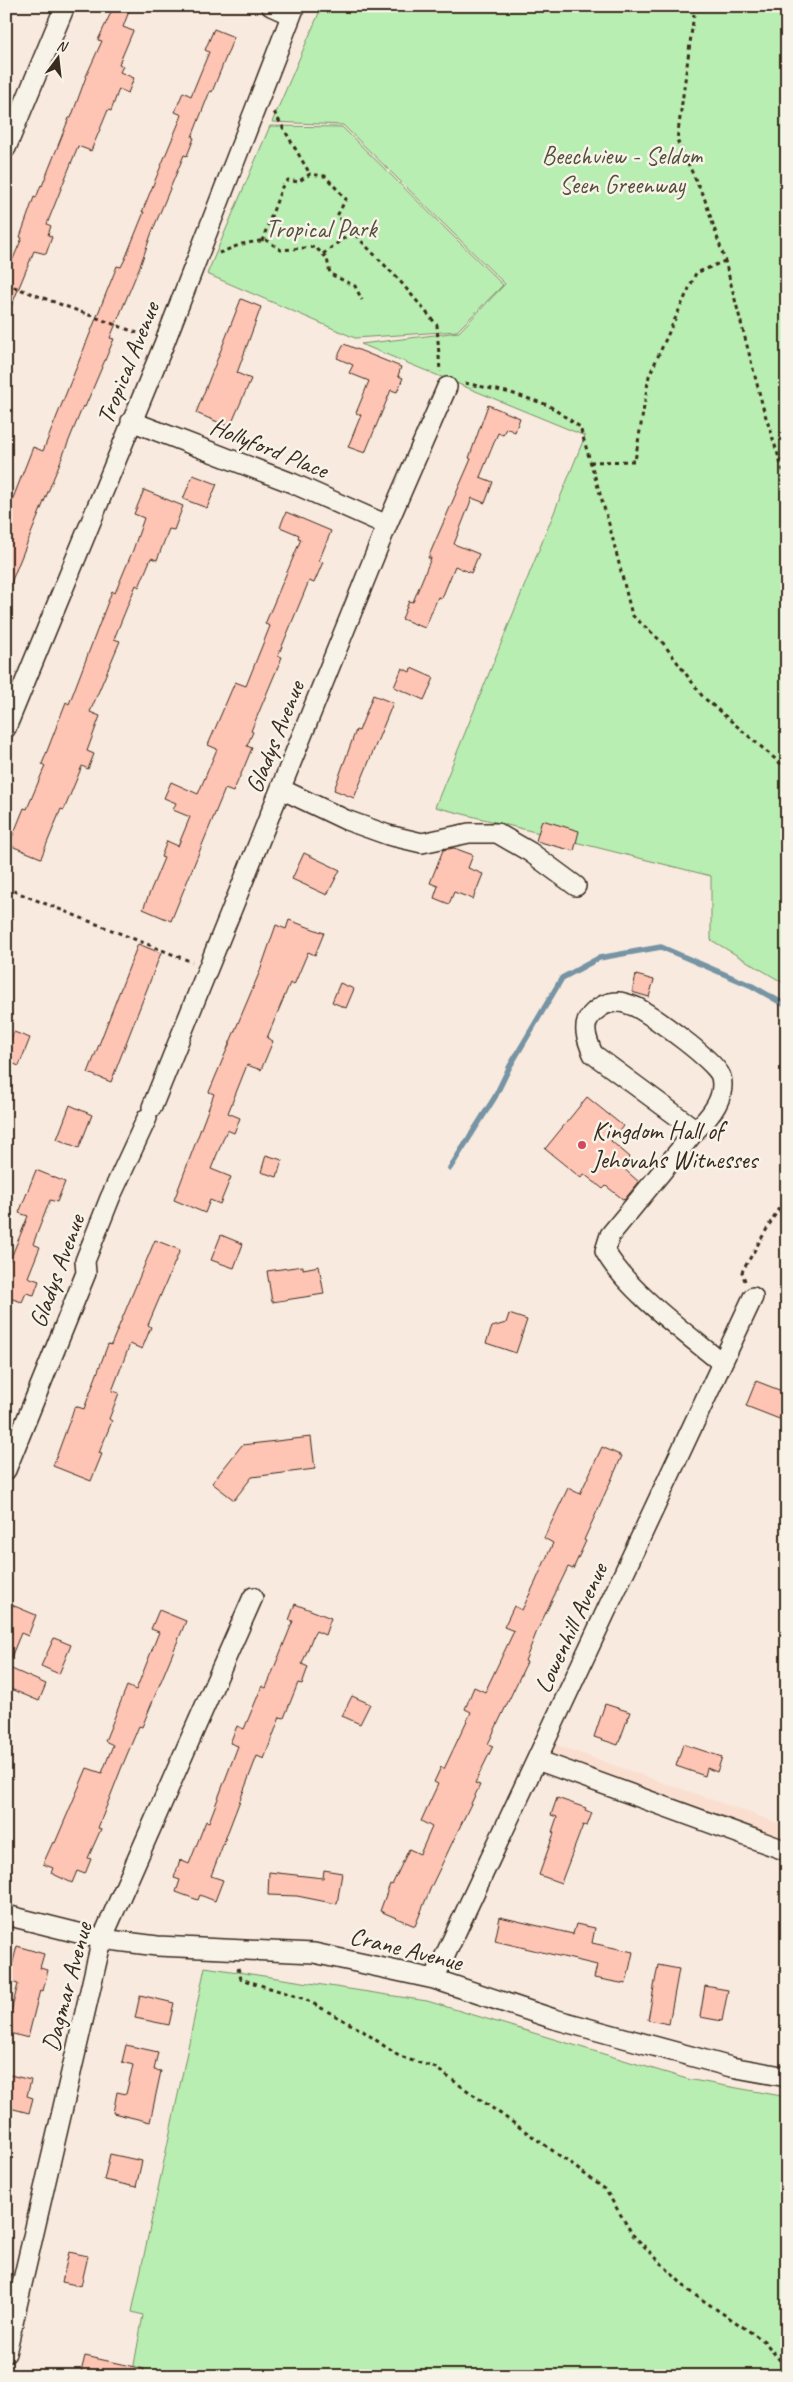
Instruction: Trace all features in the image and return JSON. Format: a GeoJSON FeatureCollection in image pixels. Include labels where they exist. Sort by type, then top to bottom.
{"type":"FeatureCollection","features":[{"type":"Feature","properties":{"kind":"street"},"geometry":{"type":"LineString","coordinates":[[6,148],[65,6]]}},
{"type":"Feature","properties":{"kind":"street","name":"Tropical Avenue"},"geometry":{"type":"LineString","coordinates":[[6,728],[131,420],[164,344],[293,10],[271,6]]}},
{"type":"Feature","properties":{"kind":"street","name":"Gladys Avenue"},"geometry":{"type":"LineString","coordinates":[[6,1470],[86,1273],[85,1261],[110,1198],[150,1112],[387,525],[450,381]]}},
{"type":"Feature","properties":{"kind":"street","name":"Hollyford Place"},"geometry":{"type":"LineString","coordinates":[[131,420],[292,483],[387,525]]}},
{"type":"Feature","properties":{"kind":"street"},"geometry":{"type":"LineString","coordinates":[[281,789],[346,820],[388,835],[422,842],[469,833],[497,833],[530,852],[576,886]]}},
{"type":"Feature","properties":{"kind":"street"},"geometry":{"type":"LineString","coordinates":[[696,1130],[593,1054],[585,1036],[589,1016],[602,1005],[618,1002],[636,1007],[710,1060],[722,1076],[720,1098],[708,1119],[696,1130],[610,1235],[605,1251],[612,1264],[628,1281],[722,1363]]}},
{"type":"Feature","properties":{"kind":"street","name":"Lowenhill Avenue"},"geometry":{"type":"LineString","coordinates":[[434,1979],[753,1297]]}},
{"type":"Feature","properties":{"kind":"street","name":"Dagmar Avenue"},"geometry":{"type":"LineString","coordinates":[[6,2353],[102,1939],[253,1597]]}},
{"type":"Feature","properties":{"kind":"street"},"geometry":{"type":"LineString","coordinates":[[536,1760],[787,1851]]}},
{"type":"Feature","properties":{"kind":"street","name":"Crane Avenue"},"geometry":{"type":"LineString","coordinates":[[6,1915],[102,1939],[157,1946],[314,1953],[434,1979],[554,2019],[731,2067],[787,2077]]}},
{"type":"Feature","properties":{"kind":"path"},"geometry":{"type":"LineString","coordinates":[[695,6],[677,140],[705,200],[725,261],[764,411],[787,484]]}},
{"type":"Feature","properties":{"kind":"path"},"geometry":{"type":"LineString","coordinates":[[271,107],[310,174]]}},
{"type":"Feature","properties":{"kind":"path"},"geometry":{"type":"LineString","coordinates":[[262,241],[282,187],[288,180],[298,182],[310,174],[325,176],[346,199],[337,216],[399,280],[437,325],[439,370],[450,381],[511,393],[548,405],[580,427],[632,615],[663,643],[704,697],[787,769]]}},
{"type":"Feature","properties":{"kind":"path"},"geometry":{"type":"LineString","coordinates":[[323,254],[352,232]]}},
{"type":"Feature","properties":{"kind":"path"},"geometry":{"type":"LineString","coordinates":[[216,255],[242,244],[266,240],[281,250],[315,246],[327,258],[330,274],[355,286],[362,300]]}},
{"type":"Feature","properties":{"kind":"path"},"geometry":{"type":"LineString","coordinates":[[590,462],[635,461],[649,376],[696,273],[725,261]]}},
{"type":"Feature","properties":{"kind":"path"},"geometry":{"type":"LineString","coordinates":[[6,284],[164,344]]}},
{"type":"Feature","properties":{"kind":"path"},"geometry":{"type":"LineString","coordinates":[[6,888],[209,969]]}},
{"type":"Feature","properties":{"kind":"path"},"geometry":{"type":"LineString","coordinates":[[753,1297],[742,1272],[787,1194]]}},
{"type":"Feature","properties":{"kind":"path"},"geometry":{"type":"LineString","coordinates":[[232,1948],[241,1979],[305,1999],[363,2031],[400,2057],[434,2067],[606,2189],[633,2235],[689,2292],[764,2341],[787,2369]]}},
{"type":"Feature","properties":{"kind":"shaded area"},"geometry":{"type":"Polygon","coordinates":[[[554,1744],[787,1826],[787,1860],[543,1771],[554,1744]]]}},
{"type":"Feature","properties":{"kind":"green space","name":"Beechview - Seldom Seen Greenway"},"geometry":{"type":"Polygon","coordinates":[[[322,6],[787,6],[787,985],[711,940],[711,876],[435,807],[585,436],[361,344],[459,332],[505,284],[343,125],[272,122],[322,6]]]}},
{"type":"Feature","properties":{"kind":"green space","name":"Tropical Park"},"geometry":{"type":"Polygon","coordinates":[[[270,126],[342,127],[503,285],[457,331],[355,338],[207,274],[270,126]]]}},
{"type":"Feature","properties":{"kind":"green space"},"geometry":{"type":"Polygon","coordinates":[[[205,1967],[427,2001],[687,2079],[787,2097],[787,2376],[440,2376],[406,2369],[402,2376],[132,2376],[143,2315],[132,2312],[205,1967]]]}},
{"type":"Feature","properties":{"kind":"building"},"geometry":{"type":"Polygon","coordinates":[[[114,6],[131,6],[123,27],[133,31],[119,64],[123,66],[120,72],[134,78],[128,93],[119,89],[111,111],[108,110],[91,151],[78,146],[47,224],[51,226],[48,235],[52,237],[46,254],[34,251],[6,319],[6,275],[22,238],[20,237],[34,197],[36,198],[42,186],[69,118],[71,118],[87,74],[102,41],[98,40],[114,6]]]}},
{"type":"Feature","properties":{"kind":"building"},"geometry":{"type":"Polygon","coordinates":[[[214,29],[234,37],[212,92],[210,91],[192,137],[194,138],[187,156],[184,155],[152,232],[110,338],[114,339],[85,407],[83,406],[6,595],[6,516],[33,447],[43,451],[117,266],[121,267],[125,259],[182,115],[175,112],[183,92],[191,96],[209,52],[205,50],[214,29]]]}},
{"type":"Feature","properties":{"kind":"building"},"geometry":{"type":"Polygon","coordinates":[[[241,299],[261,307],[237,373],[251,379],[230,427],[196,413],[241,299]]]}},
{"type":"Feature","properties":{"kind":"building"},"geometry":{"type":"Polygon","coordinates":[[[344,344],[401,367],[398,376],[403,378],[397,392],[391,390],[365,453],[348,447],[361,415],[356,413],[369,381],[349,373],[353,365],[337,358],[344,344]]]}},
{"type":"Feature","properties":{"kind":"building"},"geometry":{"type":"Polygon","coordinates":[[[488,405],[520,418],[515,432],[506,428],[503,435],[498,433],[480,477],[493,482],[485,503],[472,498],[454,544],[479,554],[471,573],[455,566],[442,598],[438,597],[425,628],[402,619],[409,601],[413,602],[431,558],[428,558],[471,459],[469,458],[488,405]]]}},
{"type":"Feature","properties":{"kind":"building"},"geometry":{"type":"Polygon","coordinates":[[[193,475],[217,484],[207,508],[183,499],[193,475]]]}},
{"type":"Feature","properties":{"kind":"building"},"geometry":{"type":"Polygon","coordinates":[[[144,490],[183,506],[174,530],[169,529],[157,560],[151,558],[139,587],[136,585],[114,639],[120,641],[90,712],[100,716],[87,751],[94,754],[88,769],[82,766],[64,810],[61,809],[41,858],[9,845],[24,808],[27,809],[45,766],[42,764],[66,702],[69,704],[112,591],[115,593],[133,550],[144,518],[134,514],[144,490]]]}},
{"type":"Feature","properties":{"kind":"building"},"geometry":{"type":"Polygon","coordinates":[[[286,512],[331,531],[319,561],[323,562],[314,583],[309,581],[278,656],[282,657],[251,731],[253,732],[247,746],[252,748],[245,765],[233,792],[225,789],[171,921],[143,909],[164,858],[161,857],[167,841],[178,846],[190,817],[173,810],[176,803],[164,798],[171,782],[198,794],[217,749],[208,745],[235,682],[246,686],[270,626],[265,624],[301,539],[298,538],[299,535],[280,527],[286,512]]]}},
{"type":"Feature","properties":{"kind":"building"},"geometry":{"type":"Polygon","coordinates":[[[402,668],[410,672],[411,668],[434,678],[424,700],[394,687],[402,668]]]}},
{"type":"Feature","properties":{"kind":"building"},"geometry":{"type":"Polygon","coordinates":[[[373,695],[393,703],[354,798],[334,790],[356,730],[359,731],[373,695]]]}},
{"type":"Feature","properties":{"kind":"building"},"geometry":{"type":"Polygon","coordinates":[[[542,820],[579,831],[574,851],[536,841],[542,820]]]}},
{"type":"Feature","properties":{"kind":"building"},"geometry":{"type":"Polygon","coordinates":[[[454,848],[473,855],[468,868],[483,874],[473,899],[454,892],[449,904],[434,898],[438,886],[430,883],[443,850],[454,848]]]}},
{"type":"Feature","properties":{"kind":"building"},"geometry":{"type":"Polygon","coordinates":[[[304,853],[340,870],[327,895],[292,879],[304,853]]]}},
{"type":"Feature","properties":{"kind":"building"},"geometry":{"type":"Polygon","coordinates":[[[289,920],[324,933],[315,955],[308,952],[294,985],[290,983],[267,1038],[273,1041],[261,1070],[247,1065],[228,1113],[240,1118],[234,1133],[227,1130],[211,1169],[231,1177],[220,1204],[210,1200],[205,1213],[174,1200],[214,1094],[209,1092],[260,971],[276,925],[286,929],[289,920]]]}},
{"type":"Feature","properties":{"kind":"building"},"geometry":{"type":"Polygon","coordinates":[[[138,944],[161,953],[111,1082],[88,1073],[138,944]]]}},
{"type":"Feature","properties":{"kind":"building"},"geometry":{"type":"Polygon","coordinates":[[[636,975],[654,980],[649,997],[632,992],[636,975]]]}},
{"type":"Feature","properties":{"kind":"building"},"geometry":{"type":"Polygon","coordinates":[[[340,983],[354,989],[346,1008],[332,1002],[340,983]]]}},
{"type":"Feature","properties":{"kind":"building"},"geometry":{"type":"Polygon","coordinates":[[[14,1032],[30,1038],[19,1066],[6,1061],[6,1051],[14,1032]]]}},
{"type":"Feature","properties":{"kind":"building","name":"Kingdom Hall of Jehovahs Witnesses"},"geometry":{"type":"Polygon","coordinates":[[[587,1097],[623,1126],[611,1141],[630,1157],[622,1167],[639,1182],[624,1200],[606,1186],[603,1189],[584,1174],[581,1178],[545,1149],[587,1097]]]}},
{"type":"Feature","properties":{"kind":"building"},"geometry":{"type":"Polygon","coordinates":[[[70,1105],[92,1115],[79,1148],[57,1139],[70,1105]]]}},
{"type":"Feature","properties":{"kind":"building"},"geometry":{"type":"Polygon","coordinates":[[[266,1155],[282,1160],[277,1177],[261,1172],[266,1155]]]}},
{"type":"Feature","properties":{"kind":"building"},"geometry":{"type":"Polygon","coordinates":[[[36,1170],[65,1182],[57,1202],[50,1200],[33,1244],[40,1247],[28,1277],[39,1281],[34,1295],[26,1293],[22,1302],[6,1297],[6,1270],[28,1216],[19,1213],[36,1170]]]}},
{"type":"Feature","properties":{"kind":"building"},"geometry":{"type":"Polygon","coordinates":[[[221,1235],[243,1244],[234,1268],[211,1260],[221,1235]]]}},
{"type":"Feature","properties":{"kind":"building"},"geometry":{"type":"Polygon","coordinates":[[[155,1240],[180,1250],[148,1325],[151,1327],[142,1349],[130,1344],[112,1391],[119,1393],[109,1419],[112,1421],[99,1453],[102,1454],[91,1481],[53,1466],[75,1406],[84,1409],[108,1344],[111,1345],[155,1240]]]}},
{"type":"Feature","properties":{"kind":"building"},"geometry":{"type":"Polygon","coordinates":[[[303,1266],[303,1269],[319,1266],[324,1294],[272,1302],[267,1271],[303,1266]]]}},
{"type":"Feature","properties":{"kind":"building"},"geometry":{"type":"Polygon","coordinates":[[[509,1314],[527,1320],[516,1353],[486,1343],[492,1327],[506,1323],[509,1314]]]}},
{"type":"Feature","properties":{"kind":"building"},"geometry":{"type":"Polygon","coordinates":[[[756,1381],[787,1393],[787,1422],[746,1406],[756,1381]]]}},
{"type":"Feature","properties":{"kind":"building"},"geometry":{"type":"Polygon","coordinates":[[[311,1437],[315,1469],[252,1477],[234,1500],[212,1483],[242,1445],[311,1437]]]}},
{"type":"Feature","properties":{"kind":"building"},"geometry":{"type":"Polygon","coordinates":[[[602,1447],[622,1456],[573,1569],[568,1567],[537,1631],[525,1661],[527,1662],[488,1744],[493,1746],[475,1783],[480,1785],[431,1887],[415,1926],[380,1911],[390,1884],[392,1885],[409,1849],[420,1854],[432,1827],[421,1821],[438,1784],[434,1782],[441,1767],[444,1769],[471,1712],[465,1709],[474,1687],[485,1692],[514,1631],[504,1627],[514,1606],[522,1610],[553,1543],[544,1538],[568,1488],[580,1494],[602,1447]]]}},
{"type":"Feature","properties":{"kind":"building"},"geometry":{"type":"Polygon","coordinates":[[[295,1604],[331,1618],[325,1635],[316,1631],[313,1636],[302,1664],[308,1667],[302,1684],[298,1683],[284,1718],[280,1717],[264,1759],[257,1756],[211,1876],[223,1880],[215,1901],[200,1895],[198,1900],[176,1892],[180,1880],[174,1878],[180,1860],[189,1864],[206,1821],[209,1822],[238,1746],[230,1743],[237,1726],[244,1729],[262,1686],[266,1688],[293,1621],[289,1620],[295,1604]]]}},
{"type":"Feature","properties":{"kind":"building"},"geometry":{"type":"Polygon","coordinates":[[[12,1605],[36,1615],[28,1636],[21,1633],[7,1667],[46,1684],[39,1701],[6,1687],[6,1620],[12,1605]]]}},
{"type":"Feature","properties":{"kind":"building"},"geometry":{"type":"Polygon","coordinates":[[[159,1610],[186,1621],[142,1727],[139,1726],[121,1769],[98,1828],[101,1829],[88,1858],[91,1859],[85,1874],[77,1871],[72,1883],[51,1873],[53,1868],[43,1864],[53,1842],[55,1843],[87,1768],[102,1773],[113,1745],[105,1741],[127,1686],[136,1690],[159,1632],[151,1629],[159,1610]]]}},
{"type":"Feature","properties":{"kind":"building"},"geometry":{"type":"Polygon","coordinates":[[[54,1638],[71,1645],[59,1674],[41,1666],[54,1638]]]}},
{"type":"Feature","properties":{"kind":"building"},"geometry":{"type":"Polygon","coordinates":[[[352,1696],[370,1704],[360,1724],[342,1716],[352,1696]]]}},
{"type":"Feature","properties":{"kind":"building"},"geometry":{"type":"Polygon","coordinates":[[[605,1704],[630,1712],[618,1745],[594,1737],[605,1704]]]}},
{"type":"Feature","properties":{"kind":"building"},"geometry":{"type":"Polygon","coordinates":[[[683,1744],[722,1757],[717,1772],[707,1768],[705,1776],[676,1766],[683,1744]]]}},
{"type":"Feature","properties":{"kind":"building"},"geometry":{"type":"Polygon","coordinates":[[[557,1798],[586,1808],[585,1810],[592,1813],[587,1826],[583,1825],[561,1883],[539,1875],[554,1833],[552,1832],[557,1817],[551,1815],[557,1798]]]}},
{"type":"Feature","properties":{"kind":"building"},"geometry":{"type":"Polygon","coordinates":[[[324,1870],[342,1873],[337,1904],[297,1896],[268,1895],[269,1872],[323,1878],[324,1870]]]}},
{"type":"Feature","properties":{"kind":"building"},"geometry":{"type":"Polygon","coordinates":[[[500,1917],[573,1934],[576,1924],[595,1928],[592,1943],[633,1952],[626,1984],[594,1978],[597,1965],[495,1941],[500,1917]]]}},
{"type":"Feature","properties":{"kind":"building"},"geometry":{"type":"Polygon","coordinates":[[[17,1946],[44,1954],[40,1968],[48,1970],[43,1991],[40,1990],[28,2038],[6,2032],[18,1984],[8,1981],[17,1946]]]}},
{"type":"Feature","properties":{"kind":"building"},"geometry":{"type":"Polygon","coordinates":[[[658,1965],[679,1969],[669,2024],[648,2020],[658,1965]]]}},
{"type":"Feature","properties":{"kind":"building"},"geometry":{"type":"Polygon","coordinates":[[[705,1986],[728,1990],[722,2021],[700,2017],[705,1986]]]}},
{"type":"Feature","properties":{"kind":"building"},"geometry":{"type":"Polygon","coordinates":[[[140,1995],[174,2003],[169,2025],[135,2018],[140,1995]]]}},
{"type":"Feature","properties":{"kind":"building"},"geometry":{"type":"Polygon","coordinates":[[[126,2045],[158,2052],[154,2070],[161,2071],[150,2122],[113,2113],[117,2092],[126,2094],[133,2065],[122,2062],[126,2045]]]}},
{"type":"Feature","properties":{"kind":"building"},"geometry":{"type":"Polygon","coordinates":[[[6,2074],[31,2080],[27,2096],[33,2098],[29,2113],[6,2107],[6,2074]]]}},
{"type":"Feature","properties":{"kind":"building"},"geometry":{"type":"Polygon","coordinates":[[[110,2154],[142,2161],[136,2187],[104,2180],[110,2154]]]}},
{"type":"Feature","properties":{"kind":"building"},"geometry":{"type":"Polygon","coordinates":[[[69,2252],[88,2256],[81,2286],[62,2282],[69,2252]]]}},
{"type":"Feature","properties":{"kind":"building"},"geometry":{"type":"Polygon","coordinates":[[[85,2356],[144,2369],[143,2376],[80,2376],[85,2356]]]}},
{"type":"Feature","properties":{"kind":"waterway"},"geometry":{"type":"LineString","coordinates":[[450,1168],[495,1097],[510,1066],[562,978],[599,958],[661,947],[752,986],[787,1006]]}},
{"type":"Feature","properties":{"kind":"place","name":"Kingdom Hall of Jehovahs Witnesses"},"geometry":{"type":"Point","coordinates":[582,1145]}}]}
